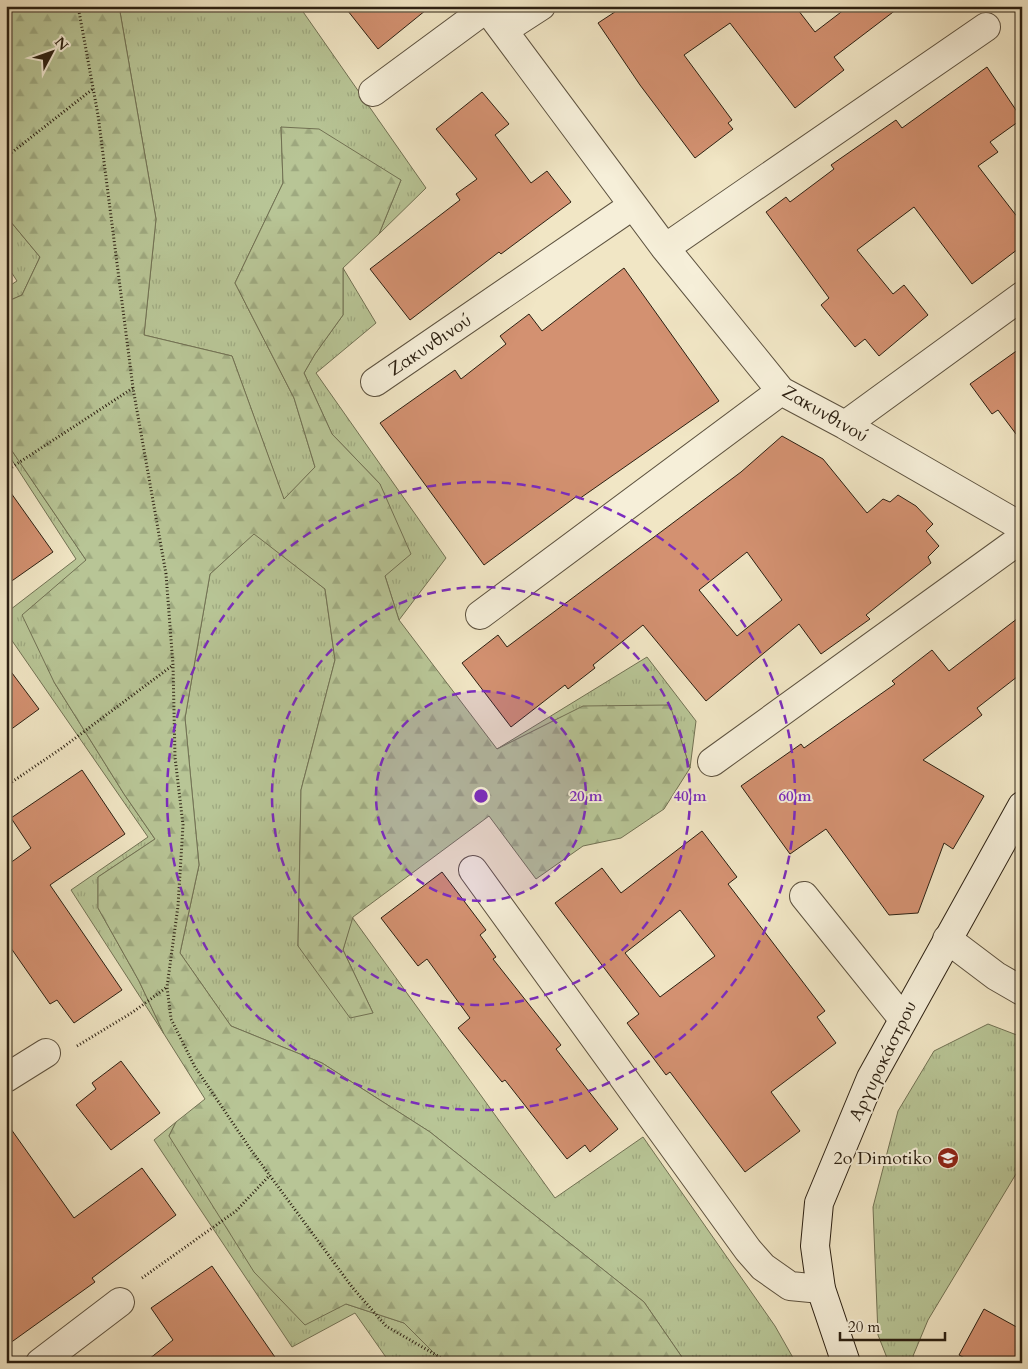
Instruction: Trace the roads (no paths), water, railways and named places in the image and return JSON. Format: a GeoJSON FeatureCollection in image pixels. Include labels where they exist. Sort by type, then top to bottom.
{"type":"FeatureCollection","features":[{"type":"Feature","properties":{"kind":"street"},"geometry":{"type":"LineString","coordinates":[[504,30],[542,6]]}},
{"type":"Feature","properties":{"kind":"street"},"geometry":{"type":"LineString","coordinates":[[373,92],[486,7]]}},
{"type":"Feature","properties":{"kind":"street","name":"Ζακυνθινού"},"geometry":{"type":"LineString","coordinates":[[486,7],[632,206],[781,391],[845,425],[1022,527]]}},
{"type":"Feature","properties":{"kind":"street"},"geometry":{"type":"LineString","coordinates":[[665,248],[986,27]]}},
{"type":"Feature","properties":{"kind":"street","name":"Ζακυνθινού"},"geometry":{"type":"LineString","coordinates":[[375,382],[632,206]]}},
{"type":"Feature","properties":{"kind":"street"},"geometry":{"type":"LineString","coordinates":[[845,425],[1022,296]]}},
{"type":"Feature","properties":{"kind":"street"},"geometry":{"type":"LineString","coordinates":[[480,614],[781,391]]}},
{"type":"Feature","properties":{"kind":"street"},"geometry":{"type":"LineString","coordinates":[[712,762],[1022,538]]}},
{"type":"Feature","properties":{"kind":"street","name":"Αργυροκάστρου"},"geometry":{"type":"LineString","coordinates":[[846,1363],[821,1290],[815,1246],[819,1203],[871,1078],[1022,806]]}},
{"type":"Feature","properties":{"kind":"street"},"geometry":{"type":"LineString","coordinates":[[473,870],[748,1250],[763,1267],[790,1286],[821,1290]]}},
{"type":"Feature","properties":{"kind":"street"},"geometry":{"type":"LineString","coordinates":[[804,896],[903,1019]]}},
{"type":"Feature","properties":{"kind":"street"},"geometry":{"type":"LineString","coordinates":[[947,939],[996,976],[1022,991]]}},
{"type":"Feature","properties":{"kind":"street"},"geometry":{"type":"LineString","coordinates":[[6,1078],[46,1053]]}},
{"type":"Feature","properties":{"kind":"street"},"geometry":{"type":"LineString","coordinates":[[40,1363],[120,1302]]}},
{"type":"Feature","properties":{"kind":"place","name":"2o Dimotiko"},"geometry":{"type":"Point","coordinates":[948,1158]}}]}
